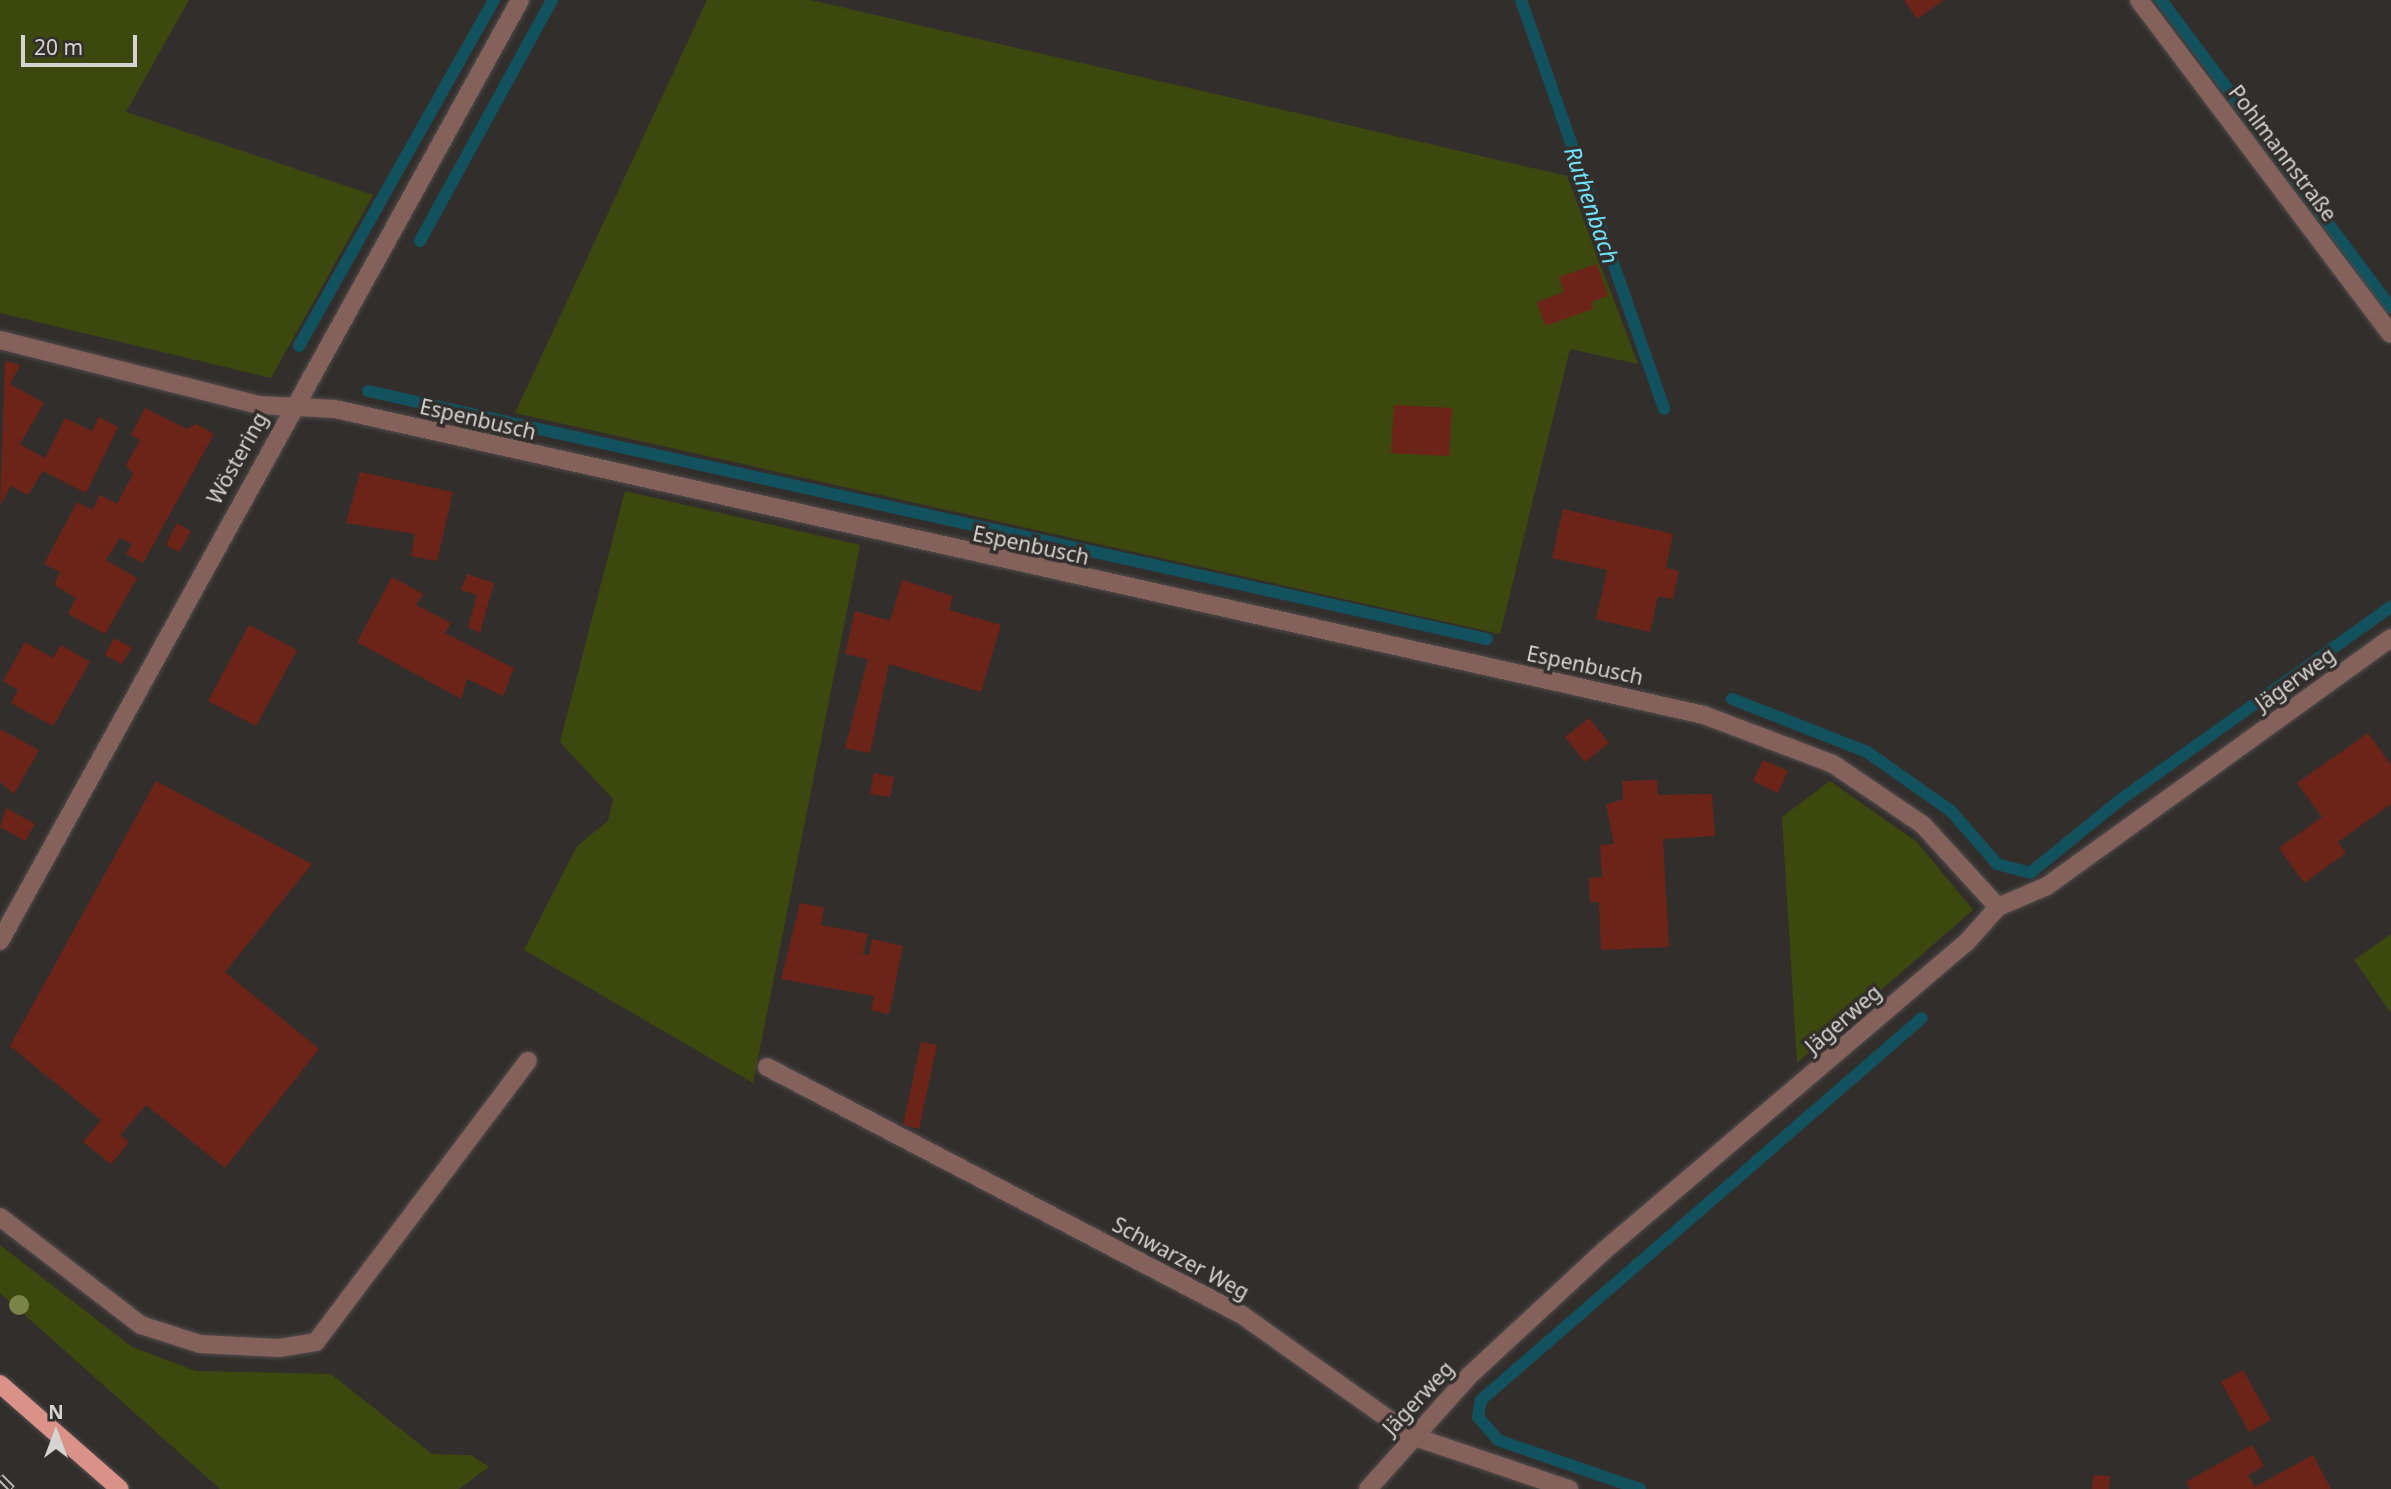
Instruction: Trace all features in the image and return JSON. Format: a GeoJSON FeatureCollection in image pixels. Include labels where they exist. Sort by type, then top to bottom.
{"type":"FeatureCollection","features":[{"type":"Feature","properties":{"kind":"main road"},"geometry":{"type":"LineString","coordinates":[[0,1384],[120,1489]]}},
{"type":"Feature","properties":{"kind":"street","name":"Wöstering"},"geometry":{"type":"LineString","coordinates":[[0,941],[292,405],[520,0]]}},
{"type":"Feature","properties":{"kind":"street","name":"Pohlmannstraße"},"geometry":{"type":"LineString","coordinates":[[2139,0],[2391,334]]}},
{"type":"Feature","properties":{"kind":"street","name":"Espenbusch"},"geometry":{"type":"LineString","coordinates":[[0,340],[259,405],[335,409],[1704,715],[1833,764],[1923,825],[1998,907]]}},
{"type":"Feature","properties":{"kind":"street","name":"Jägerweg"},"geometry":{"type":"LineString","coordinates":[[1368,1489],[1412,1436],[1606,1250],[1966,943],[1998,907],[2047,886],[2391,638]]}},
{"type":"Feature","properties":{"kind":"street"},"geometry":{"type":"LineString","coordinates":[[0,1217],[141,1325],[200,1344],[279,1348],[316,1342],[528,1061]]}},
{"type":"Feature","properties":{"kind":"street","name":"Schwarzer Weg"},"geometry":{"type":"LineString","coordinates":[[768,1066],[1242,1315],[1412,1436],[1569,1489]]}},
{"type":"Feature","properties":{"kind":"green space"},"geometry":{"type":"Polygon","coordinates":[[[0,0],[189,0],[126,112],[373,195],[271,378],[0,313],[0,0]]]}},
{"type":"Feature","properties":{"kind":"green space"},"geometry":{"type":"Polygon","coordinates":[[[707,0],[811,0],[1567,176],[1638,364],[1570,349],[1500,634],[515,413],[707,0]]]}},
{"type":"Feature","properties":{"kind":"green space"},"geometry":{"type":"Polygon","coordinates":[[[625,491],[860,545],[753,1083],[524,950],[577,846],[608,821],[613,799],[560,742],[625,491]]]}},
{"type":"Feature","properties":{"kind":"green space"},"geometry":{"type":"Polygon","coordinates":[[[1830,781],[1917,842],[1973,910],[1797,1063],[1782,817],[1830,781]]]}},
{"type":"Feature","properties":{"kind":"green space"},"geometry":{"type":"Polygon","coordinates":[[[2391,934],[2391,1013],[2354,960],[2391,934]]]}},
{"type":"Feature","properties":{"kind":"green space"},"geometry":{"type":"Polygon","coordinates":[[[0,1245],[132,1347],[196,1371],[331,1374],[432,1454],[471,1455],[489,1467],[459,1489],[220,1489],[0,1293],[0,1245]]]}},
{"type":"Feature","properties":{"kind":"building"},"geometry":{"type":"Polygon","coordinates":[[[1904,0],[1944,0],[1917,19],[1904,0]]]}},
{"type":"Feature","properties":{"kind":"building"},"geometry":{"type":"Polygon","coordinates":[[[1597,264],[1608,296],[1591,302],[1593,309],[1545,326],[1537,302],[1564,292],[1559,277],[1597,264]]]}},
{"type":"Feature","properties":{"kind":"building"},"geometry":{"type":"Polygon","coordinates":[[[5,361],[20,365],[10,384],[44,403],[20,444],[45,458],[65,418],[92,431],[99,417],[118,427],[86,493],[43,471],[28,495],[11,486],[0,505],[5,361]]]}},
{"type":"Feature","properties":{"kind":"building"},"geometry":{"type":"Polygon","coordinates":[[[1394,405],[1452,408],[1449,456],[1391,453],[1394,405]]]}},
{"type":"Feature","properties":{"kind":"building"},"geometry":{"type":"Polygon","coordinates":[[[145,408],[187,429],[196,424],[214,434],[143,563],[126,554],[132,544],[120,538],[106,560],[137,578],[105,634],[68,614],[76,598],[54,585],[60,572],[44,564],[77,502],[92,510],[100,495],[117,504],[133,474],[126,465],[140,440],[131,435],[145,408]]]}},
{"type":"Feature","properties":{"kind":"building"},"geometry":{"type":"Polygon","coordinates":[[[360,472],[453,492],[437,561],[411,556],[415,534],[346,523],[360,472]]]}},
{"type":"Feature","properties":{"kind":"building"},"geometry":{"type":"Polygon","coordinates":[[[1563,509],[1673,534],[1666,568],[1679,571],[1673,599],[1658,596],[1650,632],[1596,619],[1607,570],[1552,558],[1563,509]]]}},
{"type":"Feature","properties":{"kind":"building"},"geometry":{"type":"Polygon","coordinates":[[[177,523],[191,531],[179,552],[166,545],[177,523]]]}},
{"type":"Feature","properties":{"kind":"building"},"geometry":{"type":"Polygon","coordinates":[[[467,574],[494,583],[480,633],[468,627],[477,595],[461,590],[467,574]]]}},
{"type":"Feature","properties":{"kind":"building"},"geometry":{"type":"Polygon","coordinates":[[[392,577],[423,594],[416,605],[451,623],[445,633],[514,668],[503,696],[467,679],[461,699],[357,642],[392,577]]]}},
{"type":"Feature","properties":{"kind":"building"},"geometry":{"type":"Polygon","coordinates":[[[902,580],[953,596],[949,610],[1001,625],[981,692],[889,664],[870,753],[845,748],[868,659],[845,654],[855,611],[890,621],[902,580]]]}},
{"type":"Feature","properties":{"kind":"building"},"geometry":{"type":"Polygon","coordinates":[[[249,625],[297,650],[256,726],[208,701],[249,625]]]}},
{"type":"Feature","properties":{"kind":"building"},"geometry":{"type":"Polygon","coordinates":[[[114,638],[132,648],[122,664],[105,655],[114,638]]]}},
{"type":"Feature","properties":{"kind":"building"},"geometry":{"type":"Polygon","coordinates":[[[25,642],[53,658],[61,645],[90,662],[53,726],[11,703],[18,690],[3,681],[25,642]]]}},
{"type":"Feature","properties":{"kind":"building"},"geometry":{"type":"Polygon","coordinates":[[[1589,718],[1609,743],[1585,762],[1565,737],[1589,718]]]}},
{"type":"Feature","properties":{"kind":"building"},"geometry":{"type":"Polygon","coordinates":[[[0,729],[39,750],[14,794],[0,782],[0,729]]]}},
{"type":"Feature","properties":{"kind":"building"},"geometry":{"type":"Polygon","coordinates":[[[2368,733],[2391,765],[2391,804],[2338,842],[2346,853],[2304,883],[2279,848],[2322,817],[2297,783],[2368,733]]]}},
{"type":"Feature","properties":{"kind":"building"},"geometry":{"type":"Polygon","coordinates":[[[1763,760],[1788,771],[1778,793],[1753,781],[1763,760]]]}},
{"type":"Feature","properties":{"kind":"building"},"geometry":{"type":"Polygon","coordinates":[[[874,773],[894,777],[890,797],[870,794],[874,773]]]}},
{"type":"Feature","properties":{"kind":"building"},"geometry":{"type":"Polygon","coordinates":[[[1657,780],[1658,795],[1712,794],[1715,836],[1663,839],[1669,947],[1601,950],[1599,902],[1590,902],[1589,878],[1602,877],[1600,845],[1614,844],[1606,805],[1623,799],[1622,781],[1657,780]]]}},
{"type":"Feature","properties":{"kind":"building"},"geometry":{"type":"Polygon","coordinates":[[[156,781],[312,864],[225,972],[319,1049],[225,1168],[146,1105],[120,1135],[129,1142],[111,1164],[83,1142],[101,1120],[10,1046],[156,781]]]}},
{"type":"Feature","properties":{"kind":"building"},"geometry":{"type":"Polygon","coordinates":[[[6,808],[35,824],[25,841],[0,827],[6,808]]]}},
{"type":"Feature","properties":{"kind":"building"},"geometry":{"type":"Polygon","coordinates":[[[800,903],[824,908],[821,925],[868,934],[863,954],[869,955],[872,939],[903,946],[889,1014],[871,1010],[874,996],[781,979],[800,903]]]}},
{"type":"Feature","properties":{"kind":"building"},"geometry":{"type":"Polygon","coordinates":[[[921,1042],[937,1045],[919,1129],[903,1125],[921,1042]]]}},
{"type":"Feature","properties":{"kind":"building"},"geometry":{"type":"Polygon","coordinates":[[[2243,1370],[2271,1420],[2249,1432],[2221,1382],[2243,1370]]]}},
{"type":"Feature","properties":{"kind":"building"},"geometry":{"type":"Polygon","coordinates":[[[2252,1445],[2264,1466],[2248,1475],[2255,1487],[2313,1455],[2331,1489],[2190,1489],[2186,1482],[2252,1445]]]}},
{"type":"Feature","properties":{"kind":"building"},"geometry":{"type":"Polygon","coordinates":[[[2093,1475],[2110,1476],[2109,1489],[2092,1489],[2093,1475]]]}},
{"type":"Feature","properties":{"kind":"waterway"},"geometry":{"type":"LineString","coordinates":[[299,346],[494,0]]}},
{"type":"Feature","properties":{"kind":"waterway"},"geometry":{"type":"LineString","coordinates":[[420,241],[552,0]]}},
{"type":"Feature","properties":{"kind":"waterway","name":"Ruthenbach"},"geometry":{"type":"LineString","coordinates":[[1521,0],[1664,409]]}},
{"type":"Feature","properties":{"kind":"waterway"},"geometry":{"type":"LineString","coordinates":[[2161,0],[2391,308]]}},
{"type":"Feature","properties":{"kind":"waterway"},"geometry":{"type":"LineString","coordinates":[[368,391],[1487,639]]}},
{"type":"Feature","properties":{"kind":"waterway"},"geometry":{"type":"LineString","coordinates":[[1732,699],[1867,752],[1951,811],[1997,864],[2030,873],[2120,800],[2391,607]]}},
{"type":"Feature","properties":{"kind":"waterway"},"geometry":{"type":"LineString","coordinates":[[1640,1489],[1498,1440],[1478,1417],[1481,1400],[1922,1018]]}},
{"type":"Feature","properties":{"kind":"railway"},"geometry":{"type":"LineString","coordinates":[[0,1477],[12,1489]]}}]}
